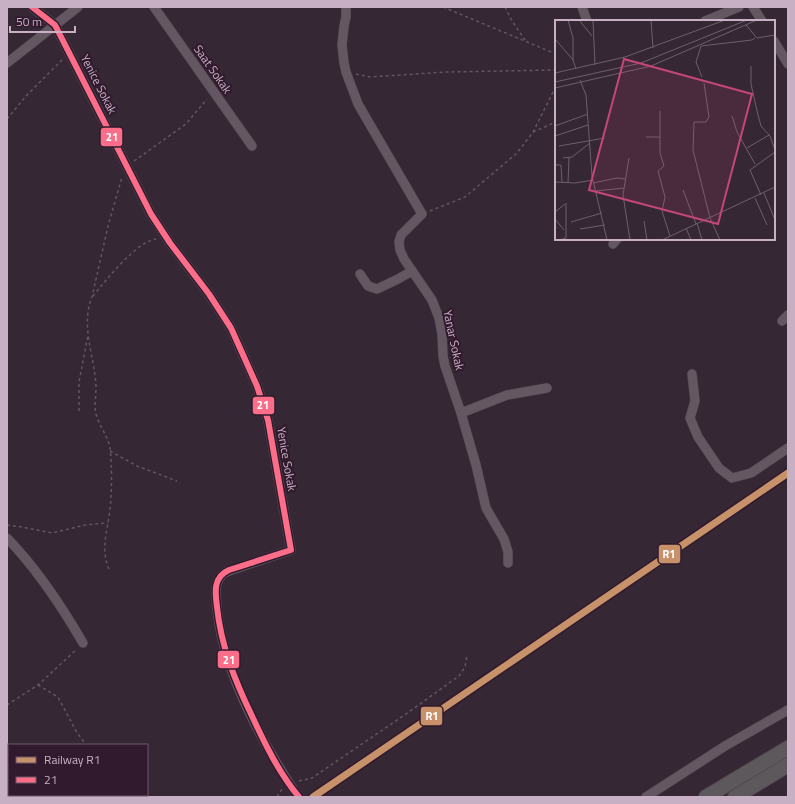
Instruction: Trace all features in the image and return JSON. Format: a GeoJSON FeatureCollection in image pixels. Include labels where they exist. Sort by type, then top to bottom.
{"type":"FeatureCollection","features":[{"type":"Feature","properties":{"kind":"highway"},"geometry":{"type":"LineString","coordinates":[[706,797],[788,748]]}},
{"type":"Feature","properties":{"kind":"highway"},"geometry":{"type":"LineString","coordinates":[[735,797],[788,765]]}},
{"type":"Feature","properties":{"kind":"street"},"geometry":{"type":"LineString","coordinates":[[32,7],[55,25]]}},
{"type":"Feature","properties":{"kind":"street"},"geometry":{"type":"LineString","coordinates":[[7,63],[78,7]]}},
{"type":"Feature","properties":{"kind":"street","name":"Saat Sokak"},"geometry":{"type":"LineString","coordinates":[[154,7],[252,146]]}},
{"type":"Feature","properties":{"kind":"street"},"geometry":{"type":"LineString","coordinates":[[346,7],[342,45],[346,72],[358,104],[422,214]]}},
{"type":"Feature","properties":{"kind":"street"},"geometry":{"type":"LineString","coordinates":[[582,7],[587,20]]}},
{"type":"Feature","properties":{"kind":"street"},"geometry":{"type":"LineString","coordinates":[[707,20],[739,7]]}},
{"type":"Feature","properties":{"kind":"street"},"geometry":{"type":"LineString","coordinates":[[753,7],[761,20]]}},
{"type":"Feature","properties":{"kind":"street","name":"Yenice Sokak"},"geometry":{"type":"LineString","coordinates":[[55,25],[151,214],[168,240],[209,294],[231,328],[257,386],[268,420],[291,550],[226,572],[220,577],[216,584],[216,601],[223,642],[232,670],[256,725],[290,785]]}},
{"type":"Feature","properties":{"kind":"street"},"geometry":{"type":"LineString","coordinates":[[775,45],[787,60]]}},
{"type":"Feature","properties":{"kind":"street","name":"Yanar Sokak"},"geometry":{"type":"LineString","coordinates":[[422,214],[401,235],[399,242],[401,254],[432,300],[439,318],[446,366],[476,465],[486,508],[504,539],[508,552],[508,563]]}},
{"type":"Feature","properties":{"kind":"street"},"geometry":{"type":"LineString","coordinates":[[360,274],[368,286],[377,289],[412,271]]}},
{"type":"Feature","properties":{"kind":"street"},"geometry":{"type":"LineString","coordinates":[[692,374],[695,401],[690,418],[698,437],[719,468],[732,478],[751,473],[788,448]]}},
{"type":"Feature","properties":{"kind":"street"},"geometry":{"type":"LineString","coordinates":[[461,413],[507,395],[547,388]]}},
{"type":"Feature","properties":{"kind":"street"},"geometry":{"type":"LineString","coordinates":[[7,538],[28,561],[51,591],[83,643]]}},
{"type":"Feature","properties":{"kind":"street"},"geometry":{"type":"LineString","coordinates":[[646,797],[719,750],[788,710]]}},
{"type":"Feature","properties":{"kind":"path"},"geometry":{"type":"LineString","coordinates":[[443,7],[555,54]]}},
{"type":"Feature","properties":{"kind":"path"},"geometry":{"type":"LineString","coordinates":[[505,7],[512,21],[527,42]]}},
{"type":"Feature","properties":{"kind":"path"},"geometry":{"type":"LineString","coordinates":[[7,119],[26,96],[69,52]]}},
{"type":"Feature","properties":{"kind":"path"},"geometry":{"type":"LineString","coordinates":[[346,72],[370,77],[446,72],[555,70]]}},
{"type":"Feature","properties":{"kind":"path"},"geometry":{"type":"LineString","coordinates":[[422,214],[465,197],[517,154],[533,132],[555,88]]}},
{"type":"Feature","properties":{"kind":"path"},"geometry":{"type":"LineString","coordinates":[[109,568],[104,552],[111,492],[110,447],[96,415],[96,387],[88,334],[88,307],[92,297],[108,226],[126,166],[186,124],[214,92]]}},
{"type":"Feature","properties":{"kind":"path"},"geometry":{"type":"LineString","coordinates":[[533,132],[555,122]]}},
{"type":"Feature","properties":{"kind":"path"},"geometry":{"type":"LineString","coordinates":[[92,297],[115,271],[142,245],[154,239],[168,240]]}},
{"type":"Feature","properties":{"kind":"path"},"geometry":{"type":"LineString","coordinates":[[79,411],[79,382],[88,334]]}},
{"type":"Feature","properties":{"kind":"path"},"geometry":{"type":"LineString","coordinates":[[110,451],[137,466],[176,481]]}},
{"type":"Feature","properties":{"kind":"path"},"geometry":{"type":"LineString","coordinates":[[7,525],[52,533],[85,525],[108,523]]}},
{"type":"Feature","properties":{"kind":"path"},"geometry":{"type":"LineString","coordinates":[[7,705],[38,685],[83,643]]}},
{"type":"Feature","properties":{"kind":"path"},"geometry":{"type":"LineString","coordinates":[[290,785],[301,780],[312,778],[459,676],[465,667],[467,655]]}},
{"type":"Feature","properties":{"kind":"path"},"geometry":{"type":"LineString","coordinates":[[38,685],[58,697],[76,731],[85,744]]}},
{"type":"Feature","properties":{"kind":"tunnel"},"geometry":{"type":"LineString","coordinates":[[293,789],[299,797]]}},
{"type":"Feature","properties":{"kind":"rail line","name":"R1"},"geometry":{"type":"LineString","coordinates":[[313,797],[788,473]]}},
{"type":"Feature","properties":{"kind":"transit line","name":"21"},"geometry":{"type":"LineString","coordinates":[[32,7],[55,25],[151,214],[170,243],[209,294],[231,328],[257,386],[268,420],[291,550],[229,570],[224,573],[220,577],[216,586],[216,601],[225,649],[240,690],[273,758],[299,797]]}}]}
